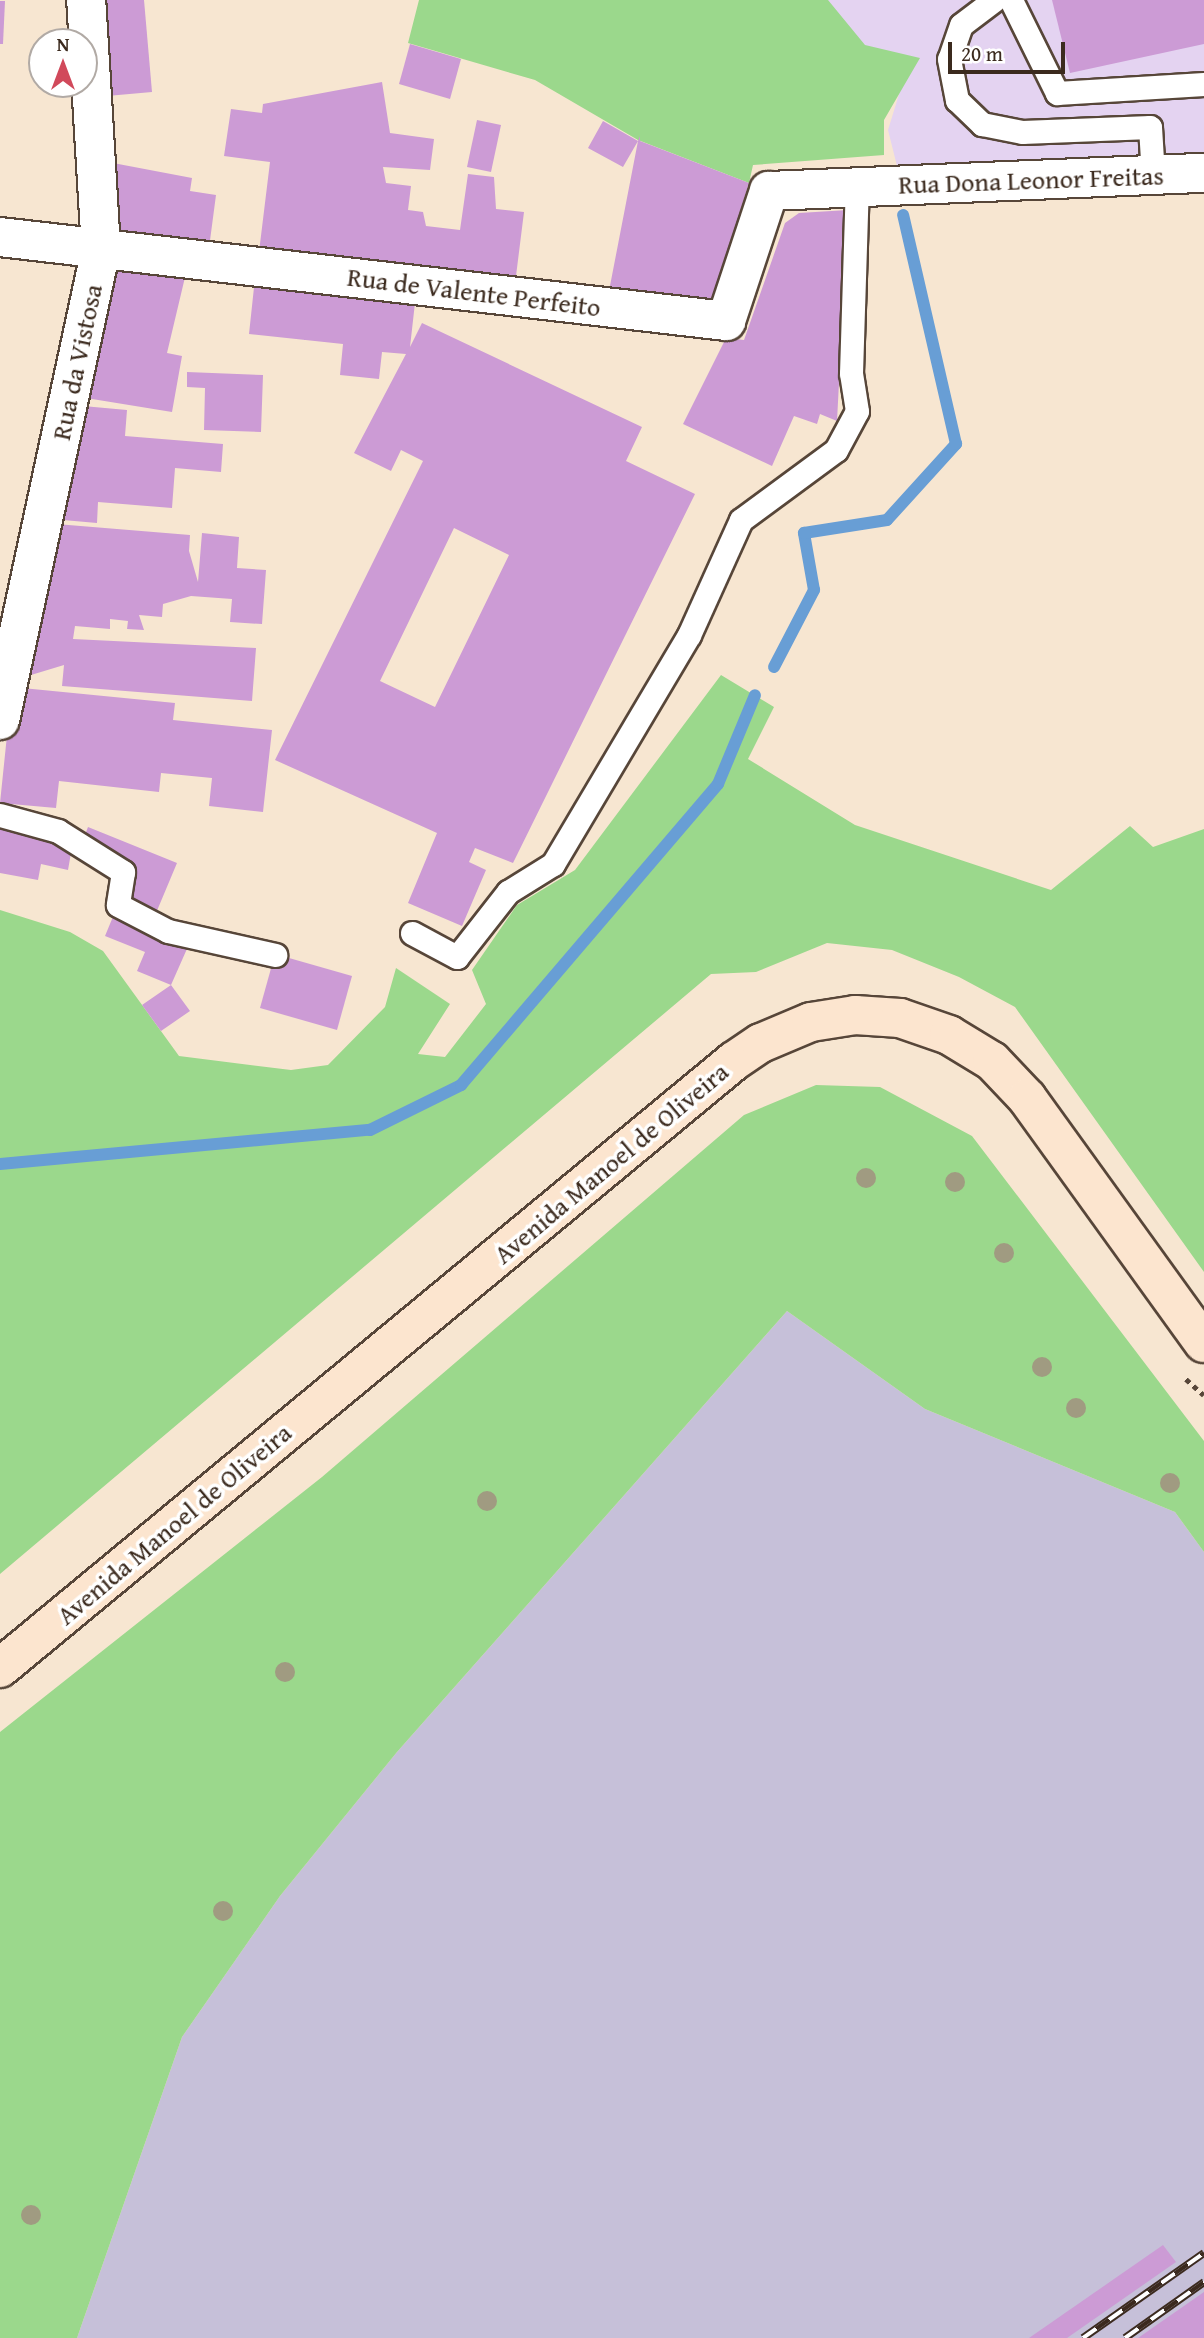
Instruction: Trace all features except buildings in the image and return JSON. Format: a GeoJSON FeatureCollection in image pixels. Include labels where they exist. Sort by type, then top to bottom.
{"type":"FeatureCollection","features":[{"type":"Feature","properties":{"kind":"main road","name":"Avenida Manoel de Oliveira"},"geometry":{"type":"LineString","coordinates":[[0,1668],[734,1061],[761,1042],[811,1022],[855,1014],[900,1018],[949,1035],[992,1061],[1027,1098],[1204,1343]]}},
{"type":"Feature","properties":{"kind":"street","name":"Rua da Vistosa"},"geometry":{"type":"LineString","coordinates":[[0,720],[101,249],[86,0]]}},
{"type":"Feature","properties":{"kind":"street","name":"Rua Dona Leonor Freitas"},"geometry":{"type":"LineString","coordinates":[[857,186],[1204,173]]}},
{"type":"Feature","properties":{"kind":"street","name":"Rua de Valente Perfeito"},"geometry":{"type":"LineString","coordinates":[[0,237],[726,321],[769,191],[857,186]]}},
{"type":"Feature","properties":{"kind":"lane"},"geometry":{"type":"LineString","coordinates":[[994,0],[961,25],[949,59],[957,100],[982,124],[1022,132],[1150,127],[1153,176]]}},
{"type":"Feature","properties":{"kind":"lane"},"geometry":{"type":"LineString","coordinates":[[1010,0],[1057,93],[1204,84]]}},
{"type":"Feature","properties":{"kind":"lane"},"geometry":{"type":"LineString","coordinates":[[412,933],[457,957],[508,892],[553,864],[689,635],[741,520],[835,450],[857,411],[851,373],[857,186]]}},
{"type":"Feature","properties":{"kind":"lane"},"geometry":{"type":"LineString","coordinates":[[0,816],[58,831],[123,872],[118,905],[168,931],[275,955]]}},
{"type":"Feature","properties":{"kind":"path"},"geometry":{"type":"LineString","coordinates":[[1175,1370],[1204,1395]]}},
{"type":"Feature","properties":{"kind":"shaded area"},"geometry":{"type":"Polygon","coordinates":[[[790,0],[1204,0],[1204,153],[898,170],[888,130],[900,91],[790,0]]]}},
{"type":"Feature","properties":{"kind":"shaded area"},"geometry":{"type":"Polygon","coordinates":[[[787,1311],[925,1409],[1175,1512],[1204,1552],[1204,2338],[77,2338],[182,2037],[280,1896],[397,1752],[787,1311]]]}},
{"type":"Feature","properties":{"kind":"green space"},"geometry":{"type":"Polygon","coordinates":[[[419,0],[828,0],[865,45],[920,58],[884,120],[884,155],[753,165],[749,183],[638,140],[535,80],[408,43],[419,0]]]}},
{"type":"Feature","properties":{"kind":"green space"},"geometry":{"type":"Polygon","coordinates":[[[721,675],[774,707],[748,759],[855,825],[1051,890],[1130,826],[1153,847],[1204,829],[1204,1272],[1015,1007],[959,977],[892,950],[827,943],[756,972],[711,974],[0,1574],[0,910],[70,932],[103,951],[179,1056],[291,1070],[328,1065],[385,1007],[396,968],[450,1004],[418,1054],[445,1057],[486,1004],[472,970],[517,905],[575,870],[721,675]]]}},
{"type":"Feature","properties":{"kind":"green space"},"geometry":{"type":"Polygon","coordinates":[[[816,1085],[880,1087],[972,1136],[1204,1441],[1204,1552],[1175,1512],[925,1409],[787,1311],[397,1752],[280,1896],[182,2037],[77,2338],[0,2338],[0,1732],[322,1477],[744,1115],[816,1085]]]}},
{"type":"Feature","properties":{"kind":"waterway"},"geometry":{"type":"LineString","coordinates":[[774,667],[814,590],[804,533],[887,520],[956,444],[903,215]]}},
{"type":"Feature","properties":{"kind":"waterway"},"geometry":{"type":"LineString","coordinates":[[0,1164],[370,1130],[461,1085],[718,784],[755,695]]}},
{"type":"Feature","properties":{"kind":"railway"},"geometry":{"type":"LineString","coordinates":[[1083,2338],[1204,2253]]}},
{"type":"Feature","properties":{"kind":"railway"},"geometry":{"type":"LineString","coordinates":[[1125,2338],[1204,2282]]}}]}
